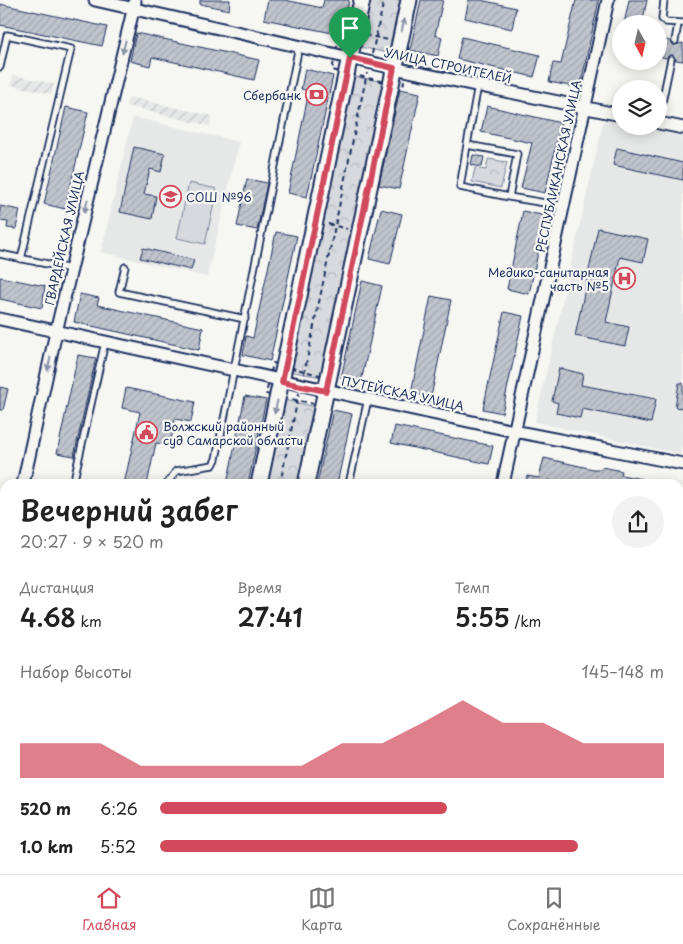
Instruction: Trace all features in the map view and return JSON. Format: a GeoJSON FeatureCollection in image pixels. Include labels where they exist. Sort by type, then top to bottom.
{"type":"FeatureCollection","features":[{"type":"Feature","properties":{"kind":"street","name":"УЛИЦА СТРОИТЕЛЕЙ"},"geometry":{"type":"LineString","coordinates":[[95,0],[134,4],[350,58],[612,113]]}},
{"type":"Feature","properties":{"kind":"street"},"geometry":{"type":"LineString","coordinates":[[260,479],[272,395],[282,382],[279,364],[315,221],[339,72],[350,58],[350,34],[362,0]]}},
{"type":"Feature","properties":{"kind":"street"},"geometry":{"type":"LineString","coordinates":[[307,479],[328,392],[360,233],[397,85],[394,68],[405,47],[409,0]]}},
{"type":"Feature","properties":{"kind":"street","name":"РЕСПУБЛИКАНСКАЯ УЛИЦА"},"geometry":{"type":"LineString","coordinates":[[504,479],[608,0]]}},
{"type":"Feature","properties":{"kind":"street","name":"ГВАРДЕЙСКАЯ УЛИЦА"},"geometry":{"type":"LineString","coordinates":[[25,479],[56,332],[134,4]]}},
{"type":"Feature","properties":{"kind":"street"},"geometry":{"type":"LineString","coordinates":[[667,125],[683,128]]}},
{"type":"Feature","properties":{"kind":"street","name":"ПУТЕЙСКАЯ УЛИЦА"},"geometry":{"type":"LineString","coordinates":[[0,319],[328,392],[683,464]]}},
{"type":"Feature","properties":{"kind":"lane"},"geometry":{"type":"LineString","coordinates":[[664,0],[662,18],[681,24],[675,42]]}},
{"type":"Feature","properties":{"kind":"lane"},"geometry":{"type":"LineString","coordinates":[[0,67],[7,35],[71,49],[21,258]]}},
{"type":"Feature","properties":{"kind":"lane"},"geometry":{"type":"LineString","coordinates":[[170,479],[176,471],[213,465],[216,459],[299,46]]}},
{"type":"Feature","properties":{"kind":"lane"},"geometry":{"type":"LineString","coordinates":[[667,80],[671,59]]}},
{"type":"Feature","properties":{"kind":"lane"},"geometry":{"type":"LineString","coordinates":[[478,85],[460,187],[563,206]]}},
{"type":"Feature","properties":{"kind":"lane"},"geometry":{"type":"LineString","coordinates":[[467,145],[517,154],[509,197]]}},
{"type":"Feature","properties":{"kind":"lane"},"geometry":{"type":"LineString","coordinates":[[0,254],[71,269]]}},
{"type":"Feature","properties":{"kind":"lane"},"geometry":{"type":"LineString","coordinates":[[125,267],[119,292],[245,319]]}},
{"type":"Feature","properties":{"kind":"lane"},"geometry":{"type":"LineString","coordinates":[[74,479],[105,342]]}},
{"type":"Feature","properties":{"kind":"lane"},"geometry":{"type":"LineString","coordinates":[[350,479],[368,399]]}},
{"type":"Feature","properties":{"kind":"path"},"geometry":{"type":"LineString","coordinates":[[281,479],[384,0]]}},
{"type":"Feature","properties":{"kind":"path"},"geometry":{"type":"LineString","coordinates":[[350,34],[376,37],[405,47]]}},
{"type":"Feature","properties":{"kind":"path"},"geometry":{"type":"LineString","coordinates":[[339,72],[397,85]]}},
{"type":"Feature","properties":{"kind":"path"},"geometry":{"type":"LineString","coordinates":[[315,221],[360,233]]}},
{"type":"Feature","properties":{"kind":"path"},"geometry":{"type":"LineString","coordinates":[[279,364],[304,372],[328,392]]}},
{"type":"Feature","properties":{"kind":"path"},"geometry":{"type":"LineString","coordinates":[[272,395],[298,400],[328,392]]}},
{"type":"Feature","properties":{"kind":"shaded area"},"geometry":{"type":"Polygon","coordinates":[[[13,75],[54,84],[52,94],[11,85],[13,75]]]}},
{"type":"Feature","properties":{"kind":"shaded area"},"geometry":{"type":"Polygon","coordinates":[[[129,97],[212,116],[210,126],[126,106],[129,97]]]}},
{"type":"Feature","properties":{"kind":"shaded area","name":"СОШ №96"},"geometry":{"type":"Polygon","coordinates":[[[133,117],[239,142],[207,277],[101,252],[133,117]]]}},
{"type":"Feature","properties":{"kind":"shaded area","name":"Медико-санитарная часть №5"},"geometry":{"type":"Polygon","coordinates":[[[604,119],[612,120],[612,135],[667,135],[667,132],[683,136],[683,440],[680,454],[535,422],[604,119]]]}},
{"type":"Feature","properties":{"kind":"green space"},"geometry":{"type":"Polygon","coordinates":[[[370,0],[403,0],[392,54],[360,47],[370,0]]]}},
{"type":"Feature","properties":{"kind":"green space"},"geometry":{"type":"Polygon","coordinates":[[[351,76],[384,82],[321,377],[288,371],[351,76]]]}},
{"type":"Feature","properties":{"kind":"green space"},"geometry":{"type":"Polygon","coordinates":[[[488,159],[507,162],[501,188],[472,182],[475,168],[486,170],[488,159]]]}},
{"type":"Feature","properties":{"kind":"green space"},"geometry":{"type":"Polygon","coordinates":[[[189,183],[217,189],[205,244],[177,238],[189,183]]]}},
{"type":"Feature","properties":{"kind":"green space"},"geometry":{"type":"Polygon","coordinates":[[[279,399],[317,407],[301,479],[262,479],[279,399]]]}},
{"type":"Feature","properties":{"kind":"building"},"geometry":{"type":"Polygon","coordinates":[[[200,0],[230,0],[229,10],[200,4],[200,0]]]}},
{"type":"Feature","properties":{"kind":"building"},"geometry":{"type":"Polygon","coordinates":[[[268,0],[285,0],[322,8],[324,0],[349,0],[342,35],[264,19],[268,0]]]}},
{"type":"Feature","properties":{"kind":"building"},"geometry":{"type":"Polygon","coordinates":[[[421,0],[443,0],[435,35],[442,37],[438,56],[410,50],[421,0]]]}},
{"type":"Feature","properties":{"kind":"building"},"geometry":{"type":"Polygon","coordinates":[[[469,0],[481,0],[516,8],[512,29],[465,18],[469,0]]]}},
{"type":"Feature","properties":{"kind":"building"},"geometry":{"type":"Polygon","coordinates":[[[576,0],[599,0],[580,88],[549,82],[553,63],[561,64],[576,0]]]}},
{"type":"Feature","properties":{"kind":"building"},"geometry":{"type":"Polygon","coordinates":[[[629,0],[647,0],[644,15],[626,15],[629,0]]]}},
{"type":"Feature","properties":{"kind":"building"},"geometry":{"type":"Polygon","coordinates":[[[0,4],[107,27],[102,46],[0,25],[0,4]]]}},
{"type":"Feature","properties":{"kind":"building"},"geometry":{"type":"Polygon","coordinates":[[[136,33],[259,60],[254,80],[152,57],[150,66],[130,61],[136,33]]]}},
{"type":"Feature","properties":{"kind":"building"},"geometry":{"type":"Polygon","coordinates":[[[462,37],[540,55],[534,77],[457,59],[462,37]]]}},
{"type":"Feature","properties":{"kind":"building"},"geometry":{"type":"Polygon","coordinates":[[[668,40],[674,45],[683,43],[683,61],[676,60],[672,55],[668,57],[668,40]]]}},
{"type":"Feature","properties":{"kind":"building"},"geometry":{"type":"Polygon","coordinates":[[[305,69],[333,76],[307,197],[288,193],[309,91],[301,89],[305,69]]]}},
{"type":"Feature","properties":{"kind":"building"},"geometry":{"type":"Polygon","coordinates":[[[400,89],[420,93],[399,189],[379,185],[400,89]]]}},
{"type":"Feature","properties":{"kind":"building"},"geometry":{"type":"Polygon","coordinates":[[[487,106],[561,123],[545,193],[521,188],[532,143],[481,132],[487,106]]]}},
{"type":"Feature","properties":{"kind":"building"},"geometry":{"type":"Polygon","coordinates":[[[66,107],[88,112],[65,209],[44,204],[66,107]]]}},
{"type":"Feature","properties":{"kind":"building"},"geometry":{"type":"Polygon","coordinates":[[[134,147],[165,154],[161,172],[150,169],[144,194],[156,196],[152,219],[120,212],[134,147]]]}},
{"type":"Feature","properties":{"kind":"building"},"geometry":{"type":"Polygon","coordinates":[[[617,148],[683,163],[683,180],[613,165],[617,148]]]}},
{"type":"Feature","properties":{"kind":"building"},"geometry":{"type":"Polygon","coordinates":[[[473,155],[484,157],[482,167],[471,165],[473,155]]]}},
{"type":"Feature","properties":{"kind":"building"},"geometry":{"type":"Polygon","coordinates":[[[247,179],[267,183],[257,230],[237,226],[247,179]]]}},
{"type":"Feature","properties":{"kind":"building"},"geometry":{"type":"Polygon","coordinates":[[[0,206],[20,210],[16,229],[7,228],[8,222],[0,221],[0,206]]]}},
{"type":"Feature","properties":{"kind":"building"},"geometry":{"type":"Polygon","coordinates":[[[381,209],[402,214],[390,264],[369,259],[381,209]]]}},
{"type":"Feature","properties":{"kind":"building"},"geometry":{"type":"Polygon","coordinates":[[[523,211],[546,216],[529,294],[507,289],[523,211]]]}},
{"type":"Feature","properties":{"kind":"building"},"geometry":{"type":"Polygon","coordinates":[[[598,228],[648,239],[643,262],[620,257],[606,322],[629,327],[625,346],[575,336],[598,228]]]}},
{"type":"Feature","properties":{"kind":"building"},"geometry":{"type":"Polygon","coordinates":[[[276,232],[297,236],[270,361],[243,355],[246,336],[253,338],[276,232]]]}},
{"type":"Feature","properties":{"kind":"building"},"geometry":{"type":"Polygon","coordinates":[[[143,248],[194,260],[191,270],[140,258],[143,248]]]}},
{"type":"Feature","properties":{"kind":"building"},"geometry":{"type":"Polygon","coordinates":[[[0,277],[45,286],[42,308],[0,299],[0,277]]]}},
{"type":"Feature","properties":{"kind":"building"},"geometry":{"type":"Polygon","coordinates":[[[362,281],[382,286],[361,382],[341,378],[362,281]]]}},
{"type":"Feature","properties":{"kind":"building"},"geometry":{"type":"Polygon","coordinates":[[[80,294],[99,298],[97,305],[203,328],[199,350],[74,322],[80,294]]]}},
{"type":"Feature","properties":{"kind":"building"},"geometry":{"type":"Polygon","coordinates":[[[431,296],[451,300],[431,397],[411,393],[431,296]]]}},
{"type":"Feature","properties":{"kind":"building"},"geometry":{"type":"Polygon","coordinates":[[[504,312],[523,316],[502,413],[483,409],[504,312]]]}},
{"type":"Feature","properties":{"kind":"building"},"geometry":{"type":"Polygon","coordinates":[[[78,355],[96,358],[74,456],[57,453],[78,355]]]}},
{"type":"Feature","properties":{"kind":"building"},"geometry":{"type":"Polygon","coordinates":[[[559,368],[583,374],[581,385],[656,399],[651,423],[582,409],[580,418],[556,413],[558,403],[552,401],[559,368]]]}},
{"type":"Feature","properties":{"kind":"building"},"geometry":{"type":"Polygon","coordinates":[[[679,383],[683,383],[683,408],[675,407],[679,383]]]}},
{"type":"Feature","properties":{"kind":"building"},"geometry":{"type":"Polygon","coordinates":[[[0,387],[8,389],[3,410],[0,410],[0,387]]]}},
{"type":"Feature","properties":{"kind":"building","name":"Волжский районный суд Самарской области"},"geometry":{"type":"Polygon","coordinates":[[[126,388],[195,402],[191,422],[175,419],[170,445],[156,443],[148,479],[125,479],[140,412],[122,408],[126,388]]]}},
{"type":"Feature","properties":{"kind":"building"},"geometry":{"type":"Polygon","coordinates":[[[245,396],[266,400],[249,479],[228,479],[245,396]]]}},
{"type":"Feature","properties":{"kind":"building"},"geometry":{"type":"Polygon","coordinates":[[[333,410],[352,414],[338,479],[318,479],[333,410]]]}},
{"type":"Feature","properties":{"kind":"building"},"geometry":{"type":"Polygon","coordinates":[[[395,426],[493,446],[489,464],[391,443],[395,426]]]}},
{"type":"Feature","properties":{"kind":"building"},"geometry":{"type":"Polygon","coordinates":[[[544,458],[593,469],[601,469],[602,467],[622,471],[621,475],[642,479],[526,479],[527,476],[539,478],[544,458]]]}},
{"type":"Feature","properties":{"kind":"place","name":"Сбербанк"},"geometry":{"type":"Point","coordinates":[317,95]}},
{"type":"Feature","properties":{"kind":"place","name":"СОШ №96"},"geometry":{"type":"Point","coordinates":[170,197]}},
{"type":"Feature","properties":{"kind":"place","name":"Медико-санитарная часть №5"},"geometry":{"type":"Point","coordinates":[625,279]}},
{"type":"Feature","properties":{"kind":"place","name":"Волжский районный суд Самарской области"},"geometry":{"type":"Point","coordinates":[147,433]}},
{"type":"Feature","properties":{"kind":"route"},"geometry":{"type":"LineString","coordinates":[[350,58],[394,68],[326,391],[282,382],[350,58]]}}]}
